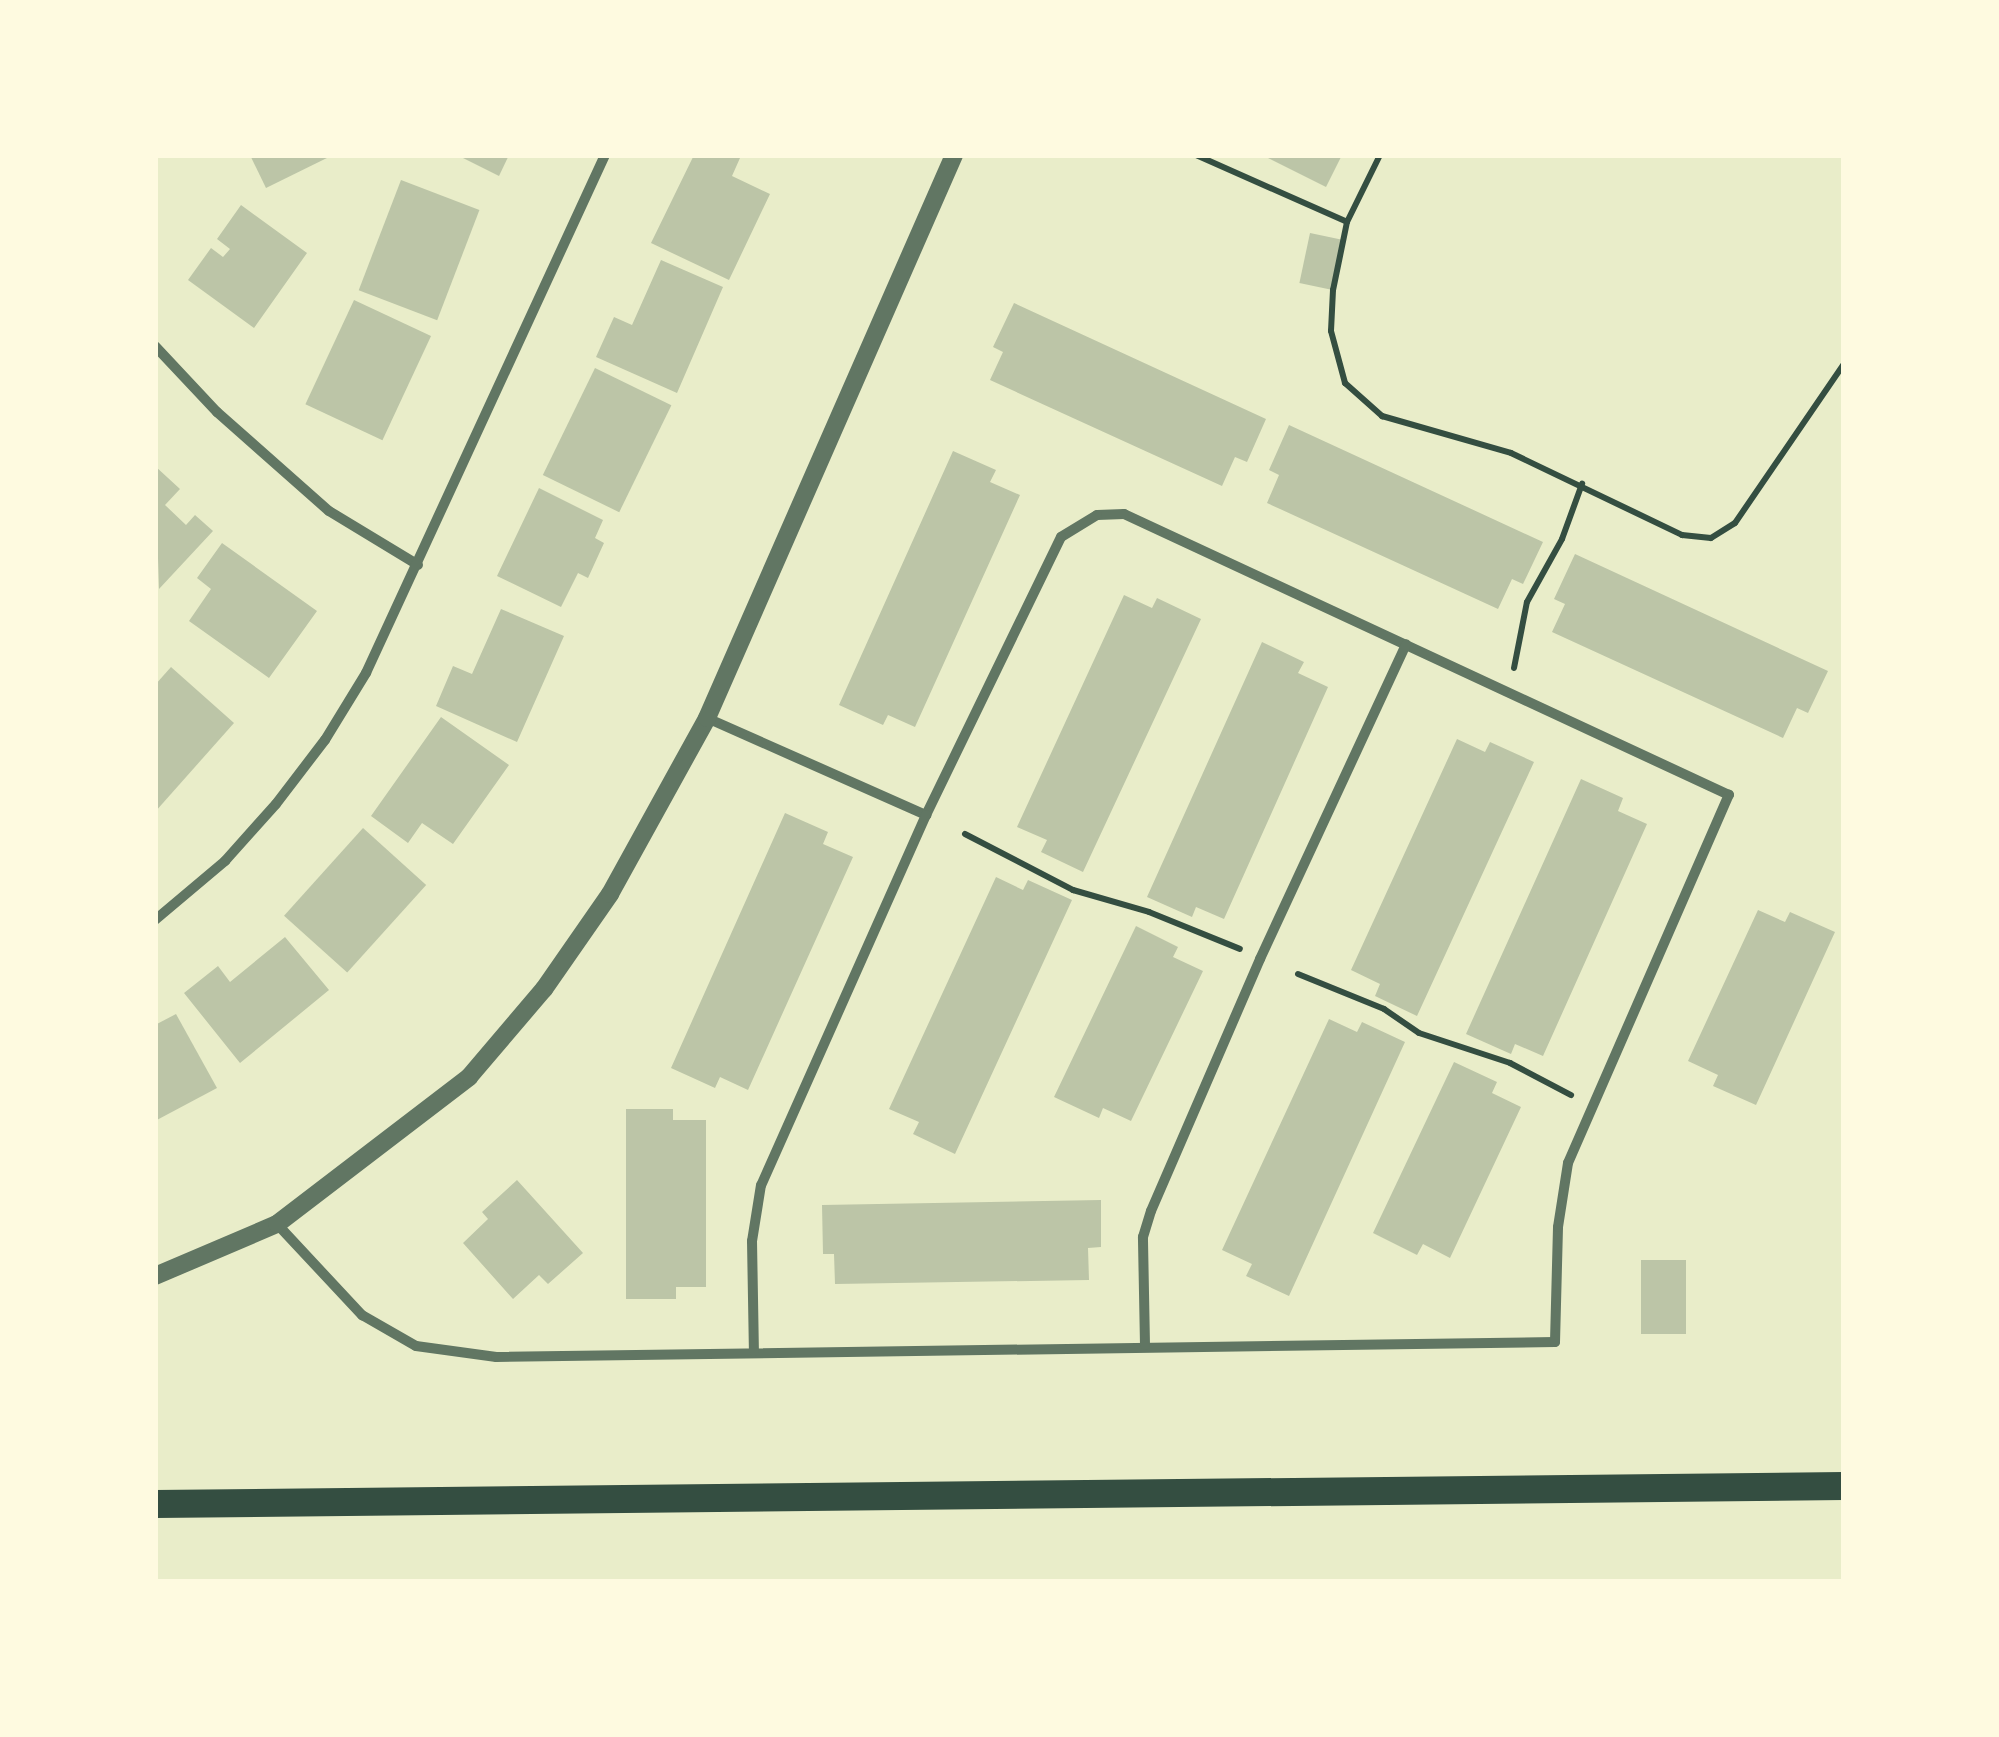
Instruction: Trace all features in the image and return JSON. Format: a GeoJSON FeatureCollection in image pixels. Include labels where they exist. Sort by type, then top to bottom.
{"type":"FeatureCollection","features":[{"type":"Feature","properties":{"kind":"highway"},"geometry":{"type":"LineString","coordinates":[[155,1504],[1844,1486]]}},
{"type":"Feature","properties":{"kind":"street"},"geometry":{"type":"LineString","coordinates":[[155,920],[224,861],[325,740],[366,672],[604,155]]}},
{"type":"Feature","properties":{"kind":"street"},"geometry":{"type":"LineString","coordinates":[[155,1276],[277,1224],[469,1078],[520,1019],[610,894],[708,718],[954,155]]}},
{"type":"Feature","properties":{"kind":"street"},"geometry":{"type":"LineString","coordinates":[[155,346],[217,412],[330,511],[418,565]]}},
{"type":"Feature","properties":{"kind":"street"},"geometry":{"type":"LineString","coordinates":[[277,1224],[362,1315],[416,1346],[496,1358],[1145,1345],[1555,1342],[1558,1226],[1568,1162],[1728,795],[1124,514],[1097,515],[1061,537],[926,814],[762,1185],[752,1240],[754,1351]]}},
{"type":"Feature","properties":{"kind":"street"},"geometry":{"type":"LineString","coordinates":[[1145,1345],[1144,1236],[1151,1211],[1260,958],[1406,644]]}},
{"type":"Feature","properties":{"kind":"street"},"geometry":{"type":"LineString","coordinates":[[708,718],[926,814]]}},
{"type":"Feature","properties":{"kind":"path"},"geometry":{"type":"LineString","coordinates":[[1196,155],[1347,222]]}},
{"type":"Feature","properties":{"kind":"path"},"geometry":{"type":"LineString","coordinates":[[1380,155],[1347,222],[1333,290],[1331,331],[1345,382],[1382,416],[1511,452],[1682,535],[1712,538],[1734,523],[1844,364]]}},
{"type":"Feature","properties":{"kind":"path"},"geometry":{"type":"LineString","coordinates":[[1514,670],[1522,650],[1528,602],[1562,539],[1582,484]]}},
{"type":"Feature","properties":{"kind":"path"},"geometry":{"type":"LineString","coordinates":[[965,834],[1073,890],[1149,912],[1247,952]]}},
{"type":"Feature","properties":{"kind":"path"},"geometry":{"type":"LineString","coordinates":[[1298,974],[1384,1010],[1419,1033],[1510,1063],[1571,1095]]}},
{"type":"Feature","properties":{"kind":"building"},"geometry":{"type":"Polygon","coordinates":[[[250,155],[333,155],[266,188],[250,155]]]}},
{"type":"Feature","properties":{"kind":"building"},"geometry":{"type":"Polygon","coordinates":[[[457,155],[509,155],[499,176],[457,155]]]}},
{"type":"Feature","properties":{"kind":"building"},"geometry":{"type":"Polygon","coordinates":[[[694,155],[740,158],[732,176],[770,194],[729,280],[651,243],[694,155]]]}},
{"type":"Feature","properties":{"kind":"building"},"geometry":{"type":"Polygon","coordinates":[[[1262,155],[1342,155],[1326,187],[1262,155]]]}},
{"type":"Feature","properties":{"kind":"building"},"geometry":{"type":"Polygon","coordinates":[[[401,180],[479,210],[437,320],[359,290],[401,180]]]}},
{"type":"Feature","properties":{"kind":"building"},"geometry":{"type":"Polygon","coordinates":[[[241,205],[307,253],[254,328],[188,280],[211,248],[223,257],[230,249],[217,239],[241,205]]]}},
{"type":"Feature","properties":{"kind":"building"},"geometry":{"type":"Polygon","coordinates":[[[1310,233],[1343,240],[1333,290],[1299,283],[1310,233]]]}},
{"type":"Feature","properties":{"kind":"building"},"geometry":{"type":"Polygon","coordinates":[[[661,260],[723,287],[677,393],[596,357],[614,317],[632,325],[661,260]]]}},
{"type":"Feature","properties":{"kind":"building"},"geometry":{"type":"Polygon","coordinates":[[[354,300],[431,336],[382,440],[305,404],[354,300]]]}},
{"type":"Feature","properties":{"kind":"building"},"geometry":{"type":"Polygon","coordinates":[[[1014,303],[1266,419],[1247,462],[1235,457],[1222,486],[990,380],[1003,352],[993,347],[1014,303]]]}},
{"type":"Feature","properties":{"kind":"building"},"geometry":{"type":"Polygon","coordinates":[[[595,368],[671,405],[619,512],[543,475],[595,368]]]}},
{"type":"Feature","properties":{"kind":"building"},"geometry":{"type":"Polygon","coordinates":[[[1289,425],[1543,542],[1523,584],[1512,579],[1498,609],[1267,503],[1279,475],[1269,470],[1289,425]]]}},
{"type":"Feature","properties":{"kind":"building"},"geometry":{"type":"Polygon","coordinates":[[[953,451],[996,470],[990,482],[1020,495],[915,727],[888,715],[883,725],[839,705],[953,451]]]}},
{"type":"Feature","properties":{"kind":"building"},"geometry":{"type":"Polygon","coordinates":[[[155,466],[180,489],[165,505],[186,525],[195,515],[213,531],[159,589],[155,466]]]}},
{"type":"Feature","properties":{"kind":"building"},"geometry":{"type":"Polygon","coordinates":[[[539,488],[603,520],[595,538],[604,543],[588,578],[578,573],[561,607],[497,576],[539,488]]]}},
{"type":"Feature","properties":{"kind":"building"},"geometry":{"type":"Polygon","coordinates":[[[222,543],[317,611],[269,678],[189,621],[211,589],[197,578],[222,543]]]}},
{"type":"Feature","properties":{"kind":"building"},"geometry":{"type":"Polygon","coordinates":[[[1575,554],[1828,671],[1808,713],[1797,708],[1783,738],[1552,632],[1565,604],[1554,599],[1575,554]]]}},
{"type":"Feature","properties":{"kind":"building"},"geometry":{"type":"Polygon","coordinates":[[[1124,595],[1152,608],[1157,598],[1201,619],[1083,872],[1041,852],[1047,840],[1017,827],[1124,595]]]}},
{"type":"Feature","properties":{"kind":"building"},"geometry":{"type":"Polygon","coordinates":[[[501,609],[564,636],[517,742],[436,706],[453,666],[472,674],[501,609]]]}},
{"type":"Feature","properties":{"kind":"building"},"geometry":{"type":"Polygon","coordinates":[[[1262,642],[1304,662],[1298,673],[1328,687],[1224,919],[1196,907],[1192,917],[1147,897],[1262,642]]]}},
{"type":"Feature","properties":{"kind":"building"},"geometry":{"type":"Polygon","coordinates":[[[171,667],[234,723],[155,812],[155,685],[171,667]]]}},
{"type":"Feature","properties":{"kind":"building"},"geometry":{"type":"Polygon","coordinates":[[[441,717],[509,765],[453,844],[422,823],[408,843],[371,816],[441,717]]]}},
{"type":"Feature","properties":{"kind":"building"},"geometry":{"type":"Polygon","coordinates":[[[1457,739],[1485,752],[1490,742],[1534,762],[1417,1016],[1375,996],[1380,984],[1351,970],[1457,739]]]}},
{"type":"Feature","properties":{"kind":"building"},"geometry":{"type":"Polygon","coordinates":[[[1581,779],[1623,798],[1618,811],[1647,824],[1543,1056],[1515,1044],[1511,1054],[1466,1034],[1581,779]]]}},
{"type":"Feature","properties":{"kind":"building"},"geometry":{"type":"Polygon","coordinates":[[[785,813],[828,832],[823,844],[853,857],[748,1090],[720,1077],[715,1088],[671,1068],[785,813]]]}},
{"type":"Feature","properties":{"kind":"building"},"geometry":{"type":"Polygon","coordinates":[[[363,828],[426,885],[347,973],[284,916],[363,828]]]}},
{"type":"Feature","properties":{"kind":"building"},"geometry":{"type":"Polygon","coordinates":[[[996,877],[1023,890],[1028,880],[1072,900],[955,1154],[913,1134],[919,1122],[889,1109],[996,877]]]}},
{"type":"Feature","properties":{"kind":"building"},"geometry":{"type":"Polygon","coordinates":[[[1758,910],[1785,922],[1790,912],[1835,932],[1756,1105],[1713,1086],[1718,1075],[1688,1061],[1758,910]]]}},
{"type":"Feature","properties":{"kind":"building"},"geometry":{"type":"Polygon","coordinates":[[[1136,926],[1178,947],[1173,957],[1203,971],[1131,1121],[1103,1108],[1099,1118],[1054,1097],[1136,926]]]}},
{"type":"Feature","properties":{"kind":"building"},"geometry":{"type":"Polygon","coordinates":[[[285,937],[329,990],[240,1063],[184,993],[218,966],[230,982],[285,937]]]}},
{"type":"Feature","properties":{"kind":"building"},"geometry":{"type":"Polygon","coordinates":[[[176,1014],[217,1088],[155,1121],[155,1025],[176,1014]]]}},
{"type":"Feature","properties":{"kind":"building"},"geometry":{"type":"Polygon","coordinates":[[[1329,1019],[1357,1032],[1362,1022],[1405,1042],[1289,1296],[1246,1276],[1252,1264],[1222,1250],[1329,1019]]]}},
{"type":"Feature","properties":{"kind":"building"},"geometry":{"type":"Polygon","coordinates":[[[1454,1062],[1497,1082],[1492,1093],[1521,1107],[1450,1258],[1423,1244],[1417,1255],[1373,1233],[1454,1062]]]}},
{"type":"Feature","properties":{"kind":"building"},"geometry":{"type":"Polygon","coordinates":[[[626,1109],[673,1109],[673,1120],[706,1120],[706,1287],[676,1287],[676,1299],[626,1299],[626,1109]]]}},
{"type":"Feature","properties":{"kind":"building"},"geometry":{"type":"Polygon","coordinates":[[[517,1180],[583,1253],[548,1284],[539,1275],[513,1299],[463,1243],[488,1219],[482,1212],[517,1180]]]}},
{"type":"Feature","properties":{"kind":"building"},"geometry":{"type":"Polygon","coordinates":[[[1101,1200],[1101,1247],[1088,1248],[1089,1280],[835,1284],[834,1254],[823,1254],[822,1205],[1101,1200]]]}},
{"type":"Feature","properties":{"kind":"building"},"geometry":{"type":"Polygon","coordinates":[[[1641,1260],[1686,1260],[1686,1334],[1641,1334],[1641,1260]]]}}]}
